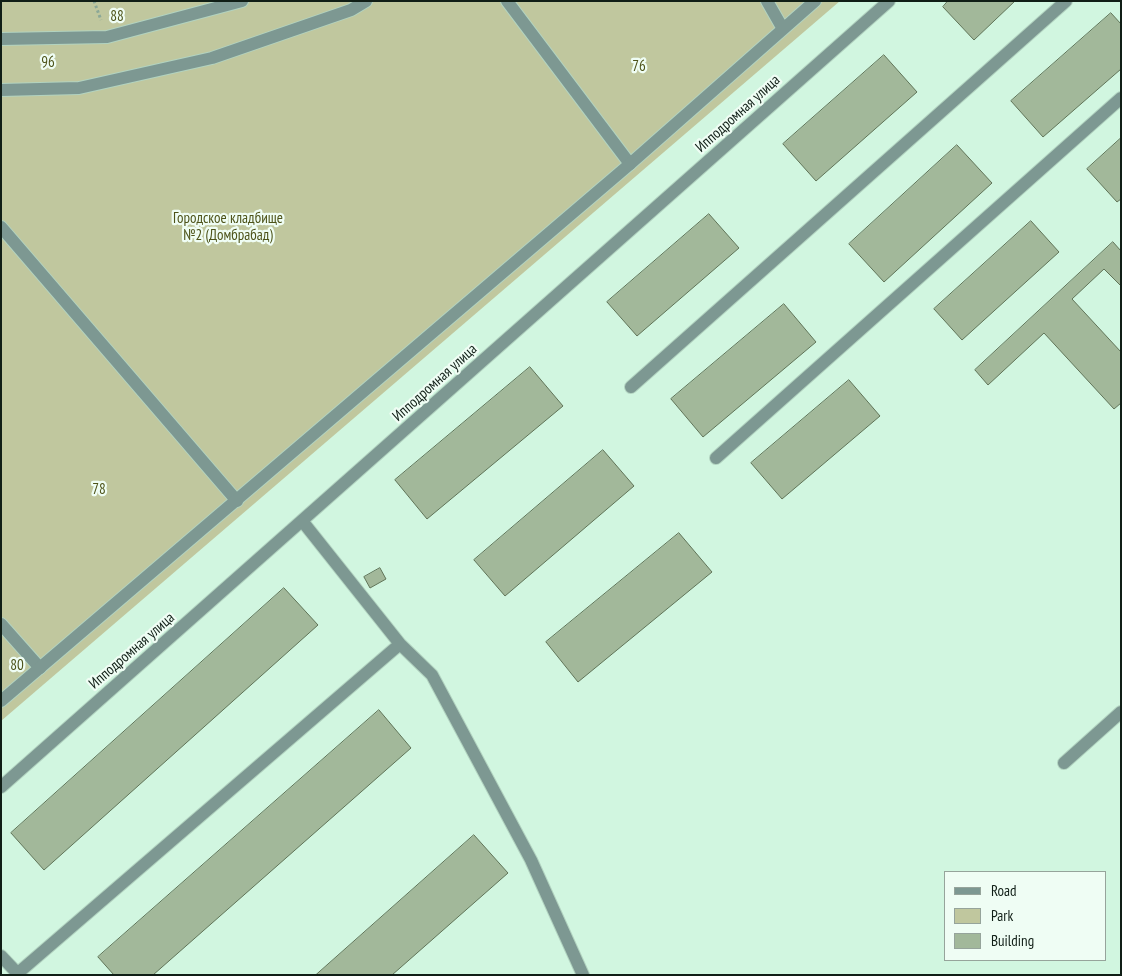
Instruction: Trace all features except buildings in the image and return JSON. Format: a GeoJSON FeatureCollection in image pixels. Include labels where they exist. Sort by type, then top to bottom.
{"type":"FeatureCollection","features":[{"type":"Feature","properties":{"kind":"street"},"geometry":{"type":"LineString","coordinates":[[1,39],[107,37],[242,1]]}},
{"type":"Feature","properties":{"kind":"street"},"geometry":{"type":"LineString","coordinates":[[1,90],[79,88],[212,58],[351,10],[366,1]]}},
{"type":"Feature","properties":{"kind":"street"},"geometry":{"type":"LineString","coordinates":[[507,1],[630,164]]}},
{"type":"Feature","properties":{"kind":"street"},"geometry":{"type":"LineString","coordinates":[[767,1],[783,29]]}},
{"type":"Feature","properties":{"kind":"street"},"geometry":{"type":"LineString","coordinates":[[1,701],[630,164],[815,1]]}},
{"type":"Feature","properties":{"kind":"street","name":"Ипподромная улица"},"geometry":{"type":"LineString","coordinates":[[1,787],[303,522],[889,1]]}},
{"type":"Feature","properties":{"kind":"street"},"geometry":{"type":"LineString","coordinates":[[631,387],[1066,1]]}},
{"type":"Feature","properties":{"kind":"street"},"geometry":{"type":"LineString","coordinates":[[716,458],[1121,98]]}},
{"type":"Feature","properties":{"kind":"street"},"geometry":{"type":"LineString","coordinates":[[1,227],[237,501]]}},
{"type":"Feature","properties":{"kind":"street"},"geometry":{"type":"LineString","coordinates":[[303,522],[400,644],[432,675],[531,860],[583,975]]}},
{"type":"Feature","properties":{"kind":"street"},"geometry":{"type":"LineString","coordinates":[[1,624],[40,668]]}},
{"type":"Feature","properties":{"kind":"street"},"geometry":{"type":"LineString","coordinates":[[1,956],[18,974],[400,644]]}},
{"type":"Feature","properties":{"kind":"street"},"geometry":{"type":"LineString","coordinates":[[1064,763],[1121,712]]}},
{"type":"Feature","properties":{"kind":"green space","name":"Городское кладбище №2 (Домбрабад)"},"geometry":{"type":"Polygon","coordinates":[[[1,1],[840,1],[1,721],[1,1]]]}},
{"type":"Feature","properties":{"kind":"park label","name":"88"},"geometry":{"type":"Point","coordinates":[117,17]}},
{"type":"Feature","properties":{"kind":"park label","name":"96"},"geometry":{"type":"Point","coordinates":[48,63]}},
{"type":"Feature","properties":{"kind":"park label","name":"76"},"geometry":{"type":"Point","coordinates":[639,67]}},
{"type":"Feature","properties":{"kind":"park label","name":"78"},"geometry":{"type":"Point","coordinates":[99,490]}},
{"type":"Feature","properties":{"kind":"park label","name":"80"},"geometry":{"type":"Point","coordinates":[17,666]}}]}
